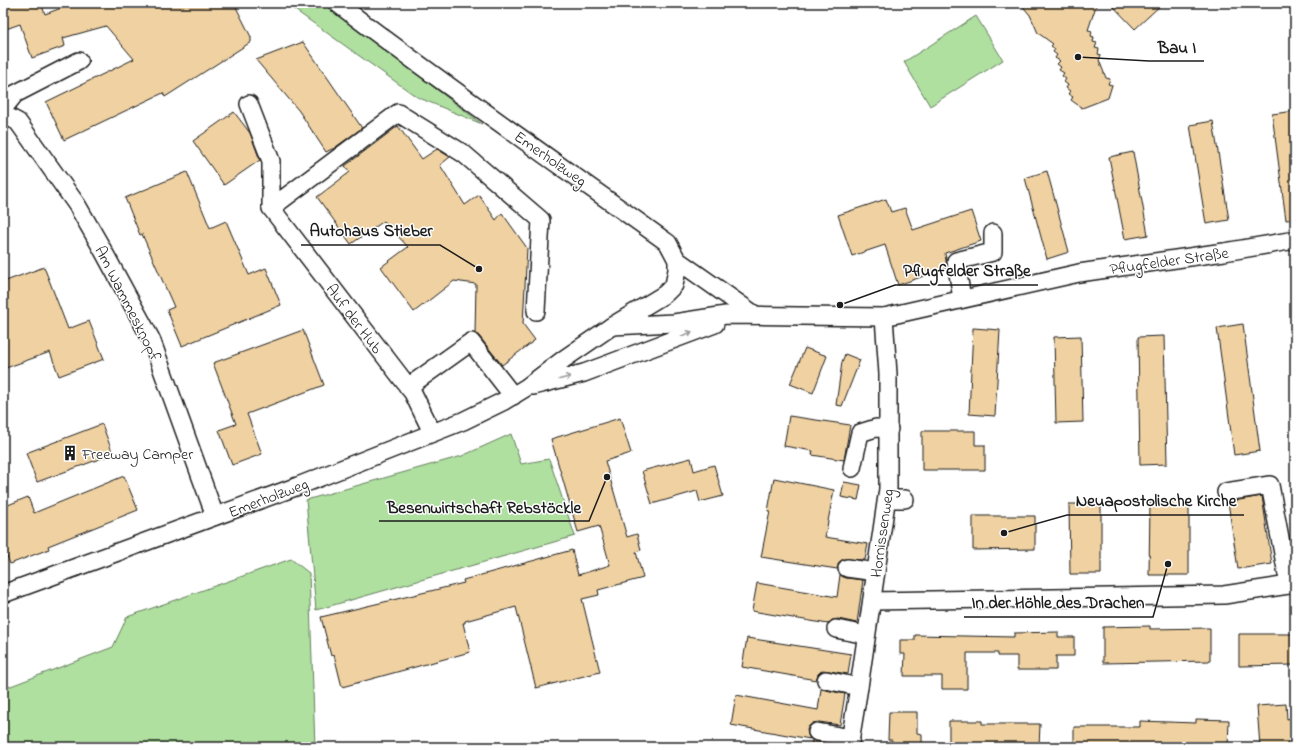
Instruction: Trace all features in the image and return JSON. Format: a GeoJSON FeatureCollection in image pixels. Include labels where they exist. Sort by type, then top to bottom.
{"type":"FeatureCollection","features":[{"type":"Feature","properties":{"kind":"street","name":"Emerholzweg"},"geometry":{"type":"LineString","coordinates":[[3,594],[298,486],[463,421],[527,388],[564,359],[612,326],[666,294],[674,285],[677,260],[668,243],[560,164],[415,63],[337,3]]}},
{"type":"Feature","properties":{"kind":"street"},"geometry":{"type":"LineString","coordinates":[[3,109],[15,94],[79,61]]}},
{"type":"Feature","properties":{"kind":"street"},"geometry":{"type":"LineString","coordinates":[[249,104],[271,160],[271,208]]}},
{"type":"Feature","properties":{"kind":"street"},"geometry":{"type":"LineString","coordinates":[[271,208],[398,113],[464,154],[541,220],[536,311]]}},
{"type":"Feature","properties":{"kind":"street","name":"Am Wammesknopf"},"geometry":{"type":"LineString","coordinates":[[3,114],[18,122],[77,205],[151,339],[215,516]]}},
{"type":"Feature","properties":{"kind":"street","name":"Auf der Hub"},"geometry":{"type":"LineString","coordinates":[[271,208],[413,393],[432,432]]}},
{"type":"Feature","properties":{"kind":"street"},"geometry":{"type":"LineString","coordinates":[[962,300],[956,261],[993,252],[993,233]]}},
{"type":"Feature","properties":{"kind":"street","name":"Pflugfelder Straße"},"geometry":{"type":"LineString","coordinates":[[783,316],[884,317],[1079,273],[1295,240]]}},
{"type":"Feature","properties":{"kind":"street"},"geometry":{"type":"LineString","coordinates":[[677,260],[755,314]]}},
{"type":"Feature","properties":{"kind":"street","name":"Emerholzweg"},"geometry":{"type":"LineString","coordinates":[[612,326],[666,324],[726,315],[755,314],[783,316]]}},
{"type":"Feature","properties":{"kind":"street","name":"Emerholzweg"},"geometry":{"type":"LineString","coordinates":[[527,388],[584,373],[719,323],[755,314]]}},
{"type":"Feature","properties":{"kind":"street","name":"Hornissenweg"},"geometry":{"type":"LineString","coordinates":[[850,742],[888,489],[888,374],[884,317]]}},
{"type":"Feature","properties":{"kind":"street"},"geometry":{"type":"LineString","coordinates":[[408,387],[471,342],[513,396]]}},
{"type":"Feature","properties":{"kind":"street"},"geometry":{"type":"LineString","coordinates":[[852,468],[860,433],[876,428],[889,429]]}},
{"type":"Feature","properties":{"kind":"street"},"geometry":{"type":"LineString","coordinates":[[872,601],[1224,595],[1292,584],[1270,484],[1226,492]]}},
{"type":"Feature","properties":{"kind":"street"},"geometry":{"type":"LineString","coordinates":[[887,499],[905,499]]}},
{"type":"Feature","properties":{"kind":"street"},"geometry":{"type":"LineString","coordinates":[[847,568],[876,572]]}},
{"type":"Feature","properties":{"kind":"street"},"geometry":{"type":"LineString","coordinates":[[836,629],[866,635]]}},
{"type":"Feature","properties":{"kind":"street"},"geometry":{"type":"LineString","coordinates":[[826,680],[859,687]]}},
{"type":"Feature","properties":{"kind":"street"},"geometry":{"type":"LineString","coordinates":[[817,732],[850,742]]}},
{"type":"Feature","properties":{"kind":"green space"},"geometry":{"type":"Polygon","coordinates":[[[285,3],[324,3],[482,124],[417,97],[285,3]]]}},
{"type":"Feature","properties":{"kind":"green space"},"geometry":{"type":"Polygon","coordinates":[[[976,16],[1003,60],[930,106],[904,62],[976,16]]]}},
{"type":"Feature","properties":{"kind":"green space"},"geometry":{"type":"Polygon","coordinates":[[[511,434],[521,464],[549,459],[575,536],[316,610],[306,500],[462,456],[511,434]]]}},
{"type":"Feature","properties":{"kind":"green space"},"geometry":{"type":"Polygon","coordinates":[[[291,559],[309,573],[315,747],[3,747],[3,689],[113,647],[127,617],[291,559]]]}},
{"type":"Feature","properties":{"kind":"building"},"geometry":{"type":"Polygon","coordinates":[[[3,3],[41,3],[45,14],[75,3],[234,3],[251,37],[251,42],[165,97],[163,93],[64,140],[46,102],[134,59],[106,26],[63,38],[65,46],[32,58],[20,24],[3,30],[3,3]]]}},
{"type":"Feature","properties":{"kind":"building"},"geometry":{"type":"Polygon","coordinates":[[[1020,3],[1097,3],[1088,30],[1092,31],[1091,36],[1094,37],[1093,42],[1097,43],[1095,48],[1099,49],[1098,54],[1101,55],[1099,60],[1106,78],[1110,79],[1108,84],[1112,85],[1108,98],[1082,108],[1071,100],[1073,97],[1068,94],[1070,91],[1066,88],[1068,85],[1064,82],[1066,79],[1062,76],[1064,73],[1059,70],[1061,67],[1057,64],[1060,61],[1055,58],[1057,55],[1053,52],[1055,49],[1051,46],[1053,44],[1038,33],[1030,15],[1020,3]]]}},
{"type":"Feature","properties":{"kind":"building"},"geometry":{"type":"Polygon","coordinates":[[[1110,3],[1163,3],[1135,29],[1110,3]]]}},
{"type":"Feature","properties":{"kind":"building"},"geometry":{"type":"Polygon","coordinates":[[[303,42],[362,128],[333,149],[326,152],[299,111],[256,60],[303,42]]]}},
{"type":"Feature","properties":{"kind":"building"},"geometry":{"type":"Polygon","coordinates":[[[1295,111],[1295,219],[1286,220],[1272,114],[1295,111]]]}},
{"type":"Feature","properties":{"kind":"building"},"geometry":{"type":"Polygon","coordinates":[[[234,112],[250,133],[260,160],[224,185],[193,141],[234,112]]]}},
{"type":"Feature","properties":{"kind":"building"},"geometry":{"type":"Polygon","coordinates":[[[1213,121],[1229,220],[1206,224],[1190,125],[1213,121]]]}},
{"type":"Feature","properties":{"kind":"building"},"geometry":{"type":"Polygon","coordinates":[[[398,126],[422,159],[437,149],[450,157],[440,165],[465,205],[479,195],[496,220],[502,213],[527,248],[523,324],[535,340],[502,365],[475,333],[476,284],[454,281],[414,312],[381,267],[408,247],[384,221],[351,244],[317,197],[350,172],[345,166],[398,126]]]}},
{"type":"Feature","properties":{"kind":"building"},"geometry":{"type":"Polygon","coordinates":[[[1133,152],[1148,235],[1125,239],[1109,157],[1133,152]]]}},
{"type":"Feature","properties":{"kind":"building"},"geometry":{"type":"Polygon","coordinates":[[[1047,171],[1069,252],[1047,259],[1025,178],[1047,171]]]}},
{"type":"Feature","properties":{"kind":"building"},"geometry":{"type":"Polygon","coordinates":[[[187,172],[210,228],[226,221],[249,275],[266,268],[281,305],[182,346],[167,310],[174,307],[142,234],[140,235],[125,198],[187,172]]]}},
{"type":"Feature","properties":{"kind":"building"},"geometry":{"type":"Polygon","coordinates":[[[886,199],[891,212],[905,208],[913,230],[971,211],[981,241],[945,253],[947,268],[898,285],[885,245],[852,256],[838,215],[886,199]]]}},
{"type":"Feature","properties":{"kind":"building"},"geometry":{"type":"Polygon","coordinates":[[[44,267],[68,329],[89,321],[104,359],[59,376],[50,352],[3,369],[3,282],[44,267]]]}},
{"type":"Feature","properties":{"kind":"building"},"geometry":{"type":"Polygon","coordinates":[[[1243,324],[1260,451],[1234,455],[1217,328],[1243,324]]]}},
{"type":"Feature","properties":{"kind":"building"},"geometry":{"type":"Polygon","coordinates":[[[973,328],[1000,330],[995,416],[969,414],[973,328]]]}},
{"type":"Feature","properties":{"kind":"building"},"geometry":{"type":"Polygon","coordinates":[[[303,330],[324,385],[247,414],[262,454],[232,465],[219,430],[236,424],[213,363],[303,330]]]}},
{"type":"Feature","properties":{"kind":"building"},"geometry":{"type":"Polygon","coordinates":[[[1081,336],[1083,422],[1056,423],[1054,337],[1081,336]]]}},
{"type":"Feature","properties":{"kind":"building"},"geometry":{"type":"Polygon","coordinates":[[[1164,336],[1167,464],[1140,465],[1138,337],[1164,336]]]}},
{"type":"Feature","properties":{"kind":"building"},"geometry":{"type":"Polygon","coordinates":[[[805,348],[827,356],[813,393],[790,384],[805,348]]]}},
{"type":"Feature","properties":{"kind":"building"},"geometry":{"type":"Polygon","coordinates":[[[845,354],[860,360],[842,406],[836,405],[842,362],[845,354]]]}},
{"type":"Feature","properties":{"kind":"building"},"geometry":{"type":"Polygon","coordinates":[[[789,416],[850,425],[844,460],[812,455],[813,451],[784,446],[789,416]]]}},
{"type":"Feature","properties":{"kind":"building"},"geometry":{"type":"Polygon","coordinates":[[[620,418],[631,453],[605,461],[627,537],[637,534],[641,550],[636,552],[643,578],[598,590],[599,595],[582,599],[600,672],[536,688],[516,607],[465,621],[465,623],[463,623],[470,652],[342,687],[334,655],[331,656],[321,617],[464,583],[463,580],[572,550],[578,575],[610,565],[599,526],[578,532],[551,439],[620,418]]]}},
{"type":"Feature","properties":{"kind":"building","name":"Freeway Camper"},"geometry":{"type":"Polygon","coordinates":[[[102,424],[113,454],[37,482],[26,453],[102,424]]]}},
{"type":"Feature","properties":{"kind":"building"},"geometry":{"type":"Polygon","coordinates":[[[922,431],[975,431],[975,445],[985,445],[985,470],[922,470],[922,431]]]}},
{"type":"Feature","properties":{"kind":"building"},"geometry":{"type":"Polygon","coordinates":[[[691,458],[694,471],[714,465],[723,496],[700,502],[697,491],[652,504],[642,471],[691,458]]]}},
{"type":"Feature","properties":{"kind":"building"},"geometry":{"type":"Polygon","coordinates":[[[124,476],[138,510],[48,546],[49,549],[10,564],[3,546],[3,507],[28,497],[34,513],[124,476]]]}},
{"type":"Feature","properties":{"kind":"building"},"geometry":{"type":"Polygon","coordinates":[[[774,478],[834,490],[825,537],[868,544],[865,560],[844,559],[839,562],[837,569],[761,557],[770,511],[768,511],[774,478]]]}},
{"type":"Feature","properties":{"kind":"building"},"geometry":{"type":"Polygon","coordinates":[[[844,482],[861,485],[858,500],[841,497],[844,482]]]}},
{"type":"Feature","properties":{"kind":"building"},"geometry":{"type":"Polygon","coordinates":[[[1262,496],[1272,564],[1238,569],[1228,502],[1262,496]]]}},
{"type":"Feature","properties":{"kind":"building"},"geometry":{"type":"Polygon","coordinates":[[[1150,502],[1189,502],[1189,575],[1149,575],[1150,502]]]}},
{"type":"Feature","properties":{"kind":"building"},"geometry":{"type":"Polygon","coordinates":[[[1069,504],[1101,504],[1101,574],[1070,574],[1069,504]]]}},
{"type":"Feature","properties":{"kind":"building"},"geometry":{"type":"Polygon","coordinates":[[[973,516],[1035,516],[1035,549],[973,550],[973,516]]]}},
{"type":"Feature","properties":{"kind":"building"},"geometry":{"type":"Polygon","coordinates":[[[840,575],[846,578],[863,580],[857,623],[838,619],[832,620],[828,624],[752,611],[757,583],[837,597],[840,575]]]}},
{"type":"Feature","properties":{"kind":"building"},"geometry":{"type":"Polygon","coordinates":[[[1150,626],[1150,629],[1210,628],[1210,661],[1103,663],[1103,627],[1150,626]]]}},
{"type":"Feature","properties":{"kind":"building"},"geometry":{"type":"Polygon","coordinates":[[[1058,632],[1058,637],[1074,637],[1074,656],[1056,656],[1056,670],[1017,670],[1017,656],[998,656],[998,653],[967,653],[967,689],[942,689],[942,676],[904,676],[905,654],[900,654],[900,640],[915,640],[915,635],[1014,637],[1014,633],[1058,632]]]}},
{"type":"Feature","properties":{"kind":"building"},"geometry":{"type":"Polygon","coordinates":[[[1239,634],[1295,634],[1295,665],[1239,666],[1239,634]]]}},
{"type":"Feature","properties":{"kind":"building"},"geometry":{"type":"Polygon","coordinates":[[[747,638],[851,654],[848,674],[823,670],[818,674],[816,680],[742,667],[747,638]]]}},
{"type":"Feature","properties":{"kind":"building"},"geometry":{"type":"Polygon","coordinates":[[[821,689],[845,694],[840,725],[819,722],[813,723],[807,730],[810,739],[731,725],[736,695],[818,710],[821,689]]]}},
{"type":"Feature","properties":{"kind":"building"},"geometry":{"type":"Polygon","coordinates":[[[1286,704],[1287,719],[1291,718],[1293,747],[1260,747],[1257,706],[1286,704]]]}},
{"type":"Feature","properties":{"kind":"building"},"geometry":{"type":"Polygon","coordinates":[[[889,712],[917,712],[917,733],[922,734],[922,747],[892,747],[892,740],[888,740],[889,712]]]}},
{"type":"Feature","properties":{"kind":"building"},"geometry":{"type":"Polygon","coordinates":[[[1196,719],[1229,720],[1228,747],[1074,747],[1074,727],[1140,727],[1140,721],[1196,723],[1196,719]]]}},
{"type":"Feature","properties":{"kind":"building"},"geometry":{"type":"Polygon","coordinates":[[[949,721],[982,721],[982,724],[1040,724],[1039,747],[949,747],[949,721]]]}},
{"type":"Feature","properties":{"kind":"building"},"geometry":{"type":"Polygon","coordinates":[[[812,740],[835,745],[835,747],[811,747],[812,740]]]}},
{"type":"Feature","properties":{"kind":"place","name":"Bau I"},"geometry":{"type":"Point","coordinates":[1078,57]}},
{"type":"Feature","properties":{"kind":"place","name":"Autohaus Stieber"},"geometry":{"type":"Point","coordinates":[479,269]}},
{"type":"Feature","properties":{"kind":"place","name":"Pflugfelder Straße"},"geometry":{"type":"Point","coordinates":[840,305]}},
{"type":"Feature","properties":{"kind":"place","name":"Freeway Camper"},"geometry":{"type":"Point","coordinates":[70,453]}},
{"type":"Feature","properties":{"kind":"place","name":"Besenwirtschaft Rebstöckle"},"geometry":{"type":"Point","coordinates":[607,477]}},
{"type":"Feature","properties":{"kind":"place","name":"Neuapostolische Kirche"},"geometry":{"type":"Point","coordinates":[1004,533]}},
{"type":"Feature","properties":{"kind":"place","name":"In der Höhle des Drachen"},"geometry":{"type":"Point","coordinates":[1168,564]}}]}
